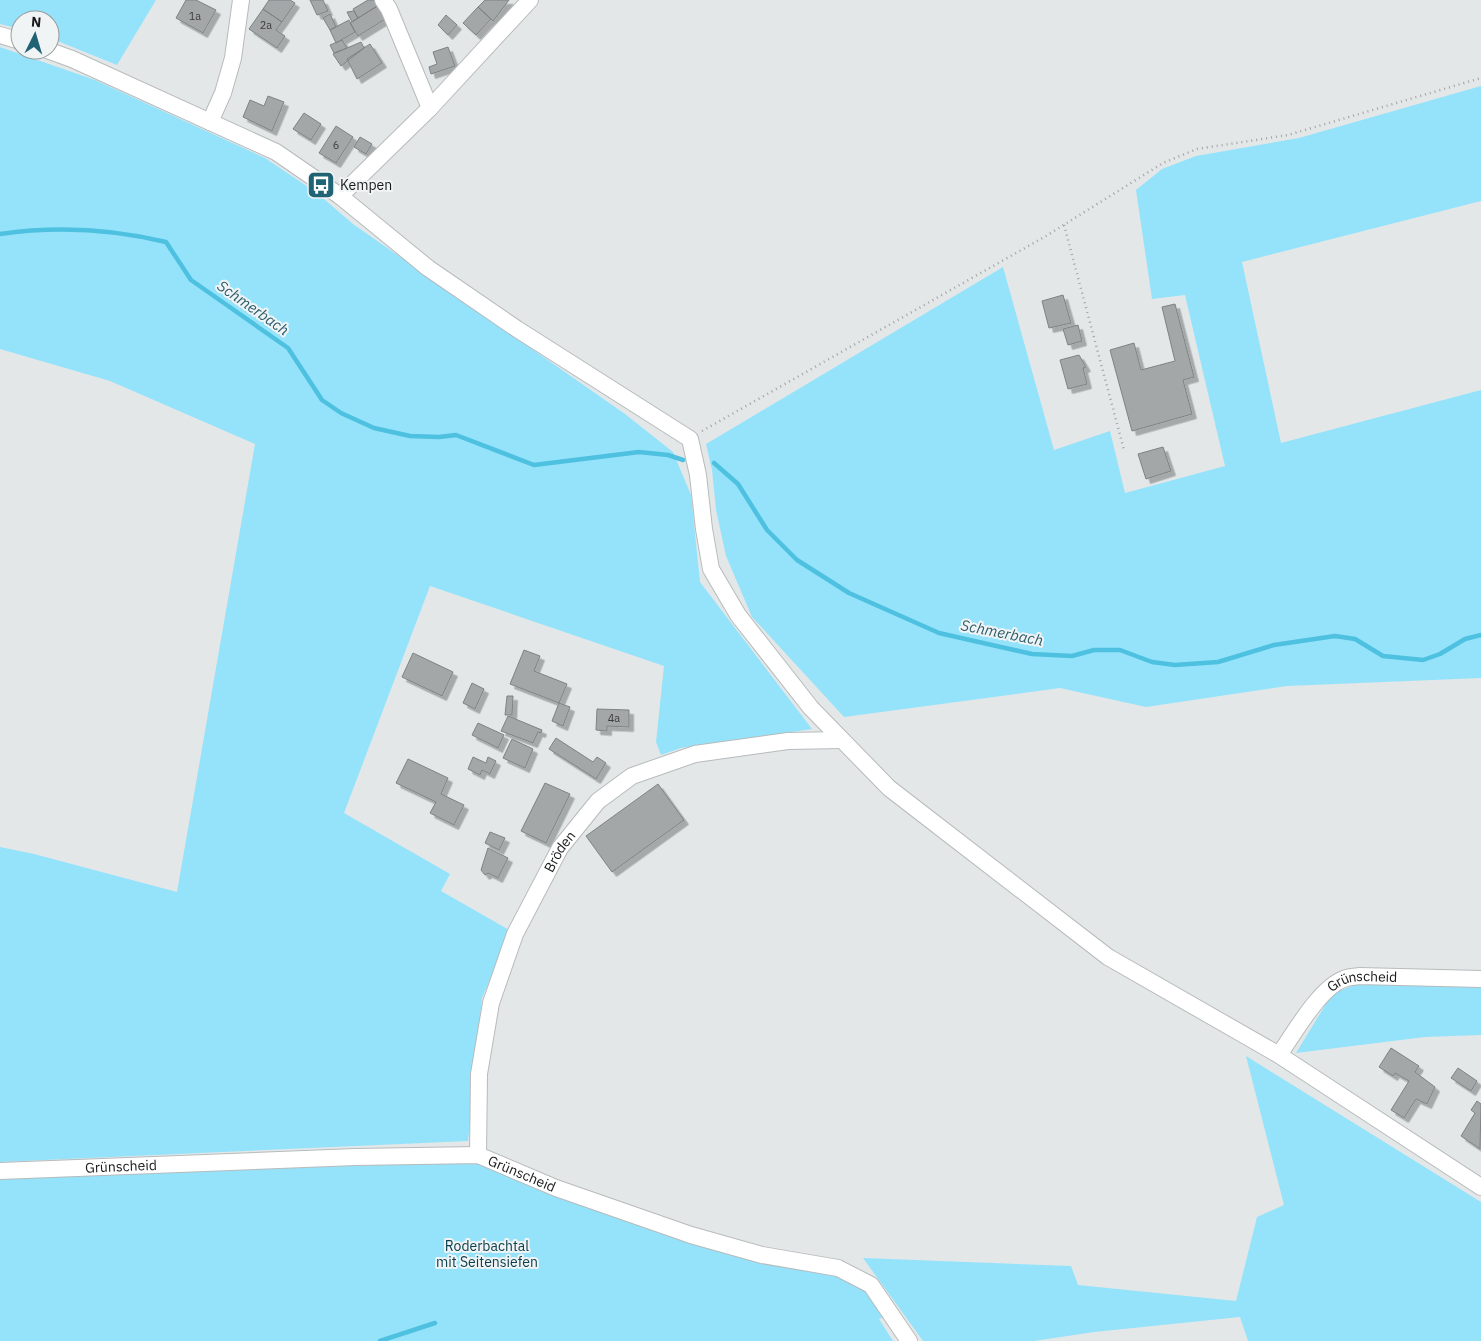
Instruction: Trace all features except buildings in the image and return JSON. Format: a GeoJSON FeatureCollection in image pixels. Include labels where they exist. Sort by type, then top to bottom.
{"type":"FeatureCollection","features":[{"type":"Feature","properties":{"kind":"street"},"geometry":{"type":"LineString","coordinates":[[210,122],[223,93],[233,58],[241,0]]}},
{"type":"Feature","properties":{"kind":"street"},"geometry":{"type":"LineString","coordinates":[[383,0],[389,9],[430,108]]}},
{"type":"Feature","properties":{"kind":"street"},"geometry":{"type":"LineString","coordinates":[[340,196],[430,108],[530,0]]}},
{"type":"Feature","properties":{"kind":"street"},"geometry":{"type":"LineString","coordinates":[[60,56],[276,152],[340,196],[428,268],[517,329],[690,438],[698,475],[711,569],[738,615],[811,708],[888,788],[1108,957],[1279,1055],[1481,1187]]}},
{"type":"Feature","properties":{"kind":"street","name":"Bröden"},"geometry":{"type":"LineString","coordinates":[[478,1155],[479,1074],[491,1003],[515,934],[560,848],[598,800],[632,776],[695,754],[788,741],[842,740]]}},
{"type":"Feature","properties":{"kind":"street","name":"Grünscheid"},"geometry":{"type":"LineString","coordinates":[[1279,1055],[1318,1000],[1343,979],[1359,976],[1481,979]]}},
{"type":"Feature","properties":{"kind":"street","name":"Grünscheid"},"geometry":{"type":"LineString","coordinates":[[0,1171],[355,1156],[478,1155],[556,1188],[691,1235],[762,1255],[838,1268],[871,1285],[910,1341]]}},
{"type":"Feature","properties":{"kind":"path"},"geometry":{"type":"LineString","coordinates":[[690,438],[1064,225],[1163,162],[1197,150],[1288,135],[1481,78]]}},
{"type":"Feature","properties":{"kind":"path"},"geometry":{"type":"LineString","coordinates":[[1064,225],[1124,450]]}},
{"type":"Feature","properties":{"kind":"green space"},"geometry":{"type":"Polygon","coordinates":[[[0,0],[156,0],[117,65],[60,42],[60,10],[10,10],[10,26],[0,24],[0,0]]]}},
{"type":"Feature","properties":{"kind":"green space"},"geometry":{"type":"Polygon","coordinates":[[[0,47],[10,50],[10,60],[37,60],[95,80],[265,158],[317,193],[353,224],[625,414],[673,452],[691,495],[700,582],[812,729],[681,748],[661,755],[656,742],[664,666],[430,586],[344,813],[450,874],[441,891],[511,931],[482,998],[468,1141],[0,1162],[0,847],[34,854],[177,892],[255,444],[110,381],[0,349],[0,47]]]}},
{"type":"Feature","properties":{"kind":"green space"},"geometry":{"type":"Polygon","coordinates":[[[1481,86],[1481,201],[1242,262],[1281,443],[1481,390],[1481,678],[1287,686],[1146,707],[1060,688],[844,717],[752,617],[726,556],[716,510],[712,470],[706,444],[1003,267],[1054,450],[1110,431],[1125,493],[1225,466],[1185,295],[1152,299],[1136,190],[1162,169],[1196,156],[1299,138],[1481,86]]]}},
{"type":"Feature","properties":{"kind":"green space"},"geometry":{"type":"Polygon","coordinates":[[[1357,984],[1481,987],[1481,1035],[1425,1037],[1296,1053],[1332,994],[1357,984]]]}},
{"type":"Feature","properties":{"kind":"green space"},"geometry":{"type":"Polygon","coordinates":[[[1246,1056],[1481,1202],[1481,1341],[1248,1341],[1240,1317],[1094,1332],[1034,1341],[923,1341],[863,1258],[1071,1266],[1078,1285],[1236,1301],[1257,1217],[1284,1205],[1246,1056]]]}},
{"type":"Feature","properties":{"kind":"green space","name":"Roderbachtal mit Seitensiefen"},"geometry":{"type":"Polygon","coordinates":[[[474,1156],[652,1225],[816,1265],[863,1287],[886,1316],[879,1319],[893,1341],[0,1341],[0,1177],[376,1165],[474,1156]]]}},
{"type":"Feature","properties":{"kind":"waterway","name":"Schmerbach"},"geometry":{"type":"LineString","coordinates":[[0,234],[42,230],[83,230],[125,234],[166,242],[191,280],[288,348],[322,400],[341,413],[374,428],[410,436],[439,437],[456,435],[534,465],[639,452],[668,455],[683,460]]}},
{"type":"Feature","properties":{"kind":"waterway","name":"Schmerbach"},"geometry":{"type":"LineString","coordinates":[[714,463],[738,484],[767,530],[797,560],[849,593],[939,633],[1032,654],[1072,656],[1094,650],[1120,650],[1152,662],[1175,665],[1218,662],[1274,645],[1335,636],[1355,639],[1383,656],[1423,660],[1440,654],[1465,639],[1481,635]]}},
{"type":"Feature","properties":{"kind":"waterway"},"geometry":{"type":"LineString","coordinates":[[380,1341],[435,1323]]}},
{"type":"Feature","properties":{"kind":"place","name":"Kempen"},"geometry":{"type":"Point","coordinates":[321,185]}}]}
